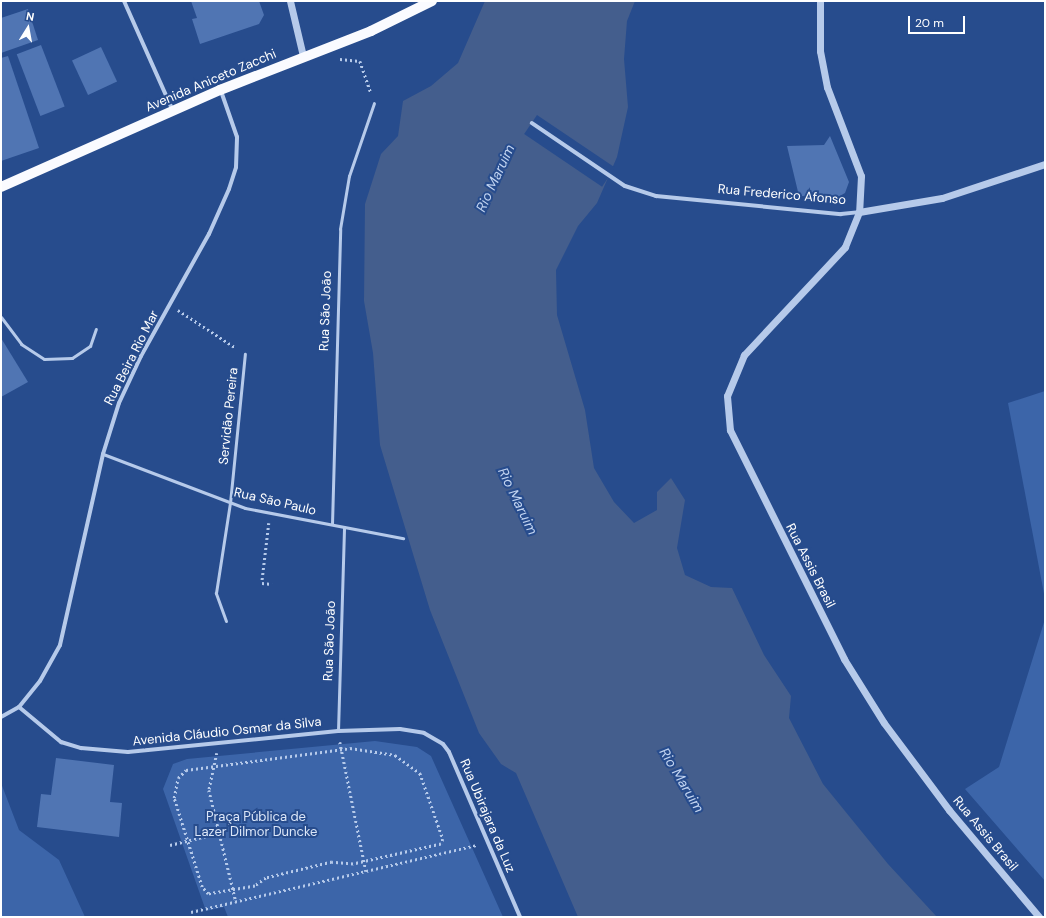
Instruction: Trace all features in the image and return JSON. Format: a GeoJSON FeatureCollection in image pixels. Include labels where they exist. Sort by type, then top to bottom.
{"type":"FeatureCollection","features":[{"type":"Feature","properties":{"kind":"main road","name":"Avenida Aniceto Zacchi"},"geometry":{"type":"LineString","coordinates":[[1,187],[220,90],[303,56],[325,50],[371,31],[432,1]]}},
{"type":"Feature","properties":{"kind":"street"},"geometry":{"type":"LineString","coordinates":[[124,1],[173,112]]}},
{"type":"Feature","properties":{"kind":"street"},"geometry":{"type":"LineString","coordinates":[[290,1],[303,56]]}},
{"type":"Feature","properties":{"kind":"street","name":"Rua Assis Brasil"},"geometry":{"type":"LineString","coordinates":[[820,1],[820,51],[827,87],[861,176],[859,212],[845,247],[744,355],[727,396],[730,430],[834,639],[884,723],[949,810],[1039,917]]}},
{"type":"Feature","properties":{"kind":"street","name":"Rua Beira Rio Mar"},"geometry":{"type":"LineString","coordinates":[[19,707],[40,681],[60,645],[103,454],[119,403],[170,304],[219,214],[236,167],[237,137],[220,90]]}},
{"type":"Feature","properties":{"kind":"street","name":"Rua Frederico Afonso"},"geometry":{"type":"LineString","coordinates":[[532,123],[625,186],[656,196],[841,214],[942,198],[1045,164]]}},
{"type":"Feature","properties":{"kind":"street"},"geometry":{"type":"LineString","coordinates":[[1,717],[19,707]]}},
{"type":"Feature","properties":{"kind":"street","name":"Avenida Cláudio Osmar da Silva"},"geometry":{"type":"LineString","coordinates":[[19,707],[50,736],[81,748],[128,752],[338,731],[400,729],[424,733]]}},
{"type":"Feature","properties":{"kind":"street","name":"Rua Ubirajara da Luz"},"geometry":{"type":"LineString","coordinates":[[424,733],[443,744],[449,752],[520,917]]}},
{"type":"Feature","properties":{"kind":"lane","name":"Rua São João"},"geometry":{"type":"LineString","coordinates":[[332,524],[340,229],[349,176],[374,102]]}},
{"type":"Feature","properties":{"kind":"lane"},"geometry":{"type":"LineString","coordinates":[[1,317],[21,344],[44,359],[72,358],[90,346],[96,329]]}},
{"type":"Feature","properties":{"kind":"lane","name":"Servidão Pereira"},"geometry":{"type":"LineString","coordinates":[[226,621],[216,594],[230,503],[245,354]]}},
{"type":"Feature","properties":{"kind":"lane","name":"Rua São Paulo"},"geometry":{"type":"LineString","coordinates":[[103,454],[230,503],[270,513],[402,538]]}},
{"type":"Feature","properties":{"kind":"lane","name":"Rua São João"},"geometry":{"type":"LineString","coordinates":[[338,731],[344,527]]}},
{"type":"Feature","properties":{"kind":"path"},"geometry":{"type":"LineString","coordinates":[[325,50],[337,59],[360,61],[374,102]]}},
{"type":"Feature","properties":{"kind":"path"},"geometry":{"type":"LineString","coordinates":[[170,304],[245,354]]}},
{"type":"Feature","properties":{"kind":"path"},"geometry":{"type":"LineString","coordinates":[[270,513],[262,583],[272,584]]}},
{"type":"Feature","properties":{"kind":"path"},"geometry":{"type":"LineString","coordinates":[[338,731],[366,871]]}},
{"type":"Feature","properties":{"kind":"path"},"geometry":{"type":"LineString","coordinates":[[220,743],[208,783],[236,902]]}},
{"type":"Feature","properties":{"kind":"path"},"geometry":{"type":"LineString","coordinates":[[342,750],[370,750],[395,756],[412,765],[420,773],[443,839],[441,844],[364,861],[332,862],[266,878],[255,886],[233,891],[208,894],[202,887],[187,841],[174,789],[186,770],[342,750]]}},
{"type":"Feature","properties":{"kind":"path"},"geometry":{"type":"LineString","coordinates":[[170,845],[219,833]]}},
{"type":"Feature","properties":{"kind":"path"},"geometry":{"type":"LineString","coordinates":[[191,912],[488,842]]}},
{"type":"Feature","properties":{"kind":"green space"},"geometry":{"type":"Polygon","coordinates":[[[1045,391],[1045,599],[1008,403],[1045,391]]]}},
{"type":"Feature","properties":{"kind":"green space"},"geometry":{"type":"Polygon","coordinates":[[[1045,619],[1045,881],[965,789],[999,767],[1045,619]]]}},
{"type":"Feature","properties":{"kind":"green space","name":"Praça Pública de Lazer Dilmor Duncke"},"geometry":{"type":"Polygon","coordinates":[[[375,741],[417,747],[431,756],[503,917],[228,917],[224,907],[206,911],[163,789],[173,764],[187,759],[375,741]]]}},
{"type":"Feature","properties":{"kind":"green space"},"geometry":{"type":"Polygon","coordinates":[[[1,783],[19,830],[59,860],[85,917],[1,917],[1,783]]]}},
{"type":"Feature","properties":{"kind":"water","name":"Rio Maruim"},"geometry":{"type":"Polygon","coordinates":[[[485,1],[635,1],[627,21],[624,59],[628,107],[617,157],[597,203],[578,226],[556,270],[557,315],[585,410],[594,468],[614,502],[634,523],[657,510],[657,492],[671,478],[685,500],[677,548],[685,575],[711,587],[732,588],[764,655],[791,696],[789,718],[823,784],[888,864],[937,917],[578,917],[516,773],[501,764],[479,733],[430,610],[380,445],[373,353],[364,301],[365,204],[381,154],[398,136],[403,101],[431,86],[458,63],[485,1]]]}},
{"type":"Feature","properties":{"kind":"pier"},"geometry":{"type":"Polygon","coordinates":[[[537,115],[615,168],[602,187],[524,134],[537,115]]]}},
{"type":"Feature","properties":{"kind":"building"},"geometry":{"type":"Polygon","coordinates":[[[191,1],[259,1],[264,15],[259,24],[200,44],[192,19],[197,18],[191,1]]]}},
{"type":"Feature","properties":{"kind":"building"},"geometry":{"type":"Polygon","coordinates":[[[28,9],[38,40],[1,53],[1,18],[28,9]]]}},
{"type":"Feature","properties":{"kind":"building"},"geometry":{"type":"Polygon","coordinates":[[[41,45],[65,107],[40,116],[17,54],[41,45]]]}},
{"type":"Feature","properties":{"kind":"building"},"geometry":{"type":"Polygon","coordinates":[[[101,47],[117,81],[88,95],[72,61],[101,47]]]}},
{"type":"Feature","properties":{"kind":"building"},"geometry":{"type":"Polygon","coordinates":[[[8,56],[39,148],[1,161],[1,58],[8,56]]]}},
{"type":"Feature","properties":{"kind":"building"},"geometry":{"type":"Polygon","coordinates":[[[830,136],[849,182],[845,193],[838,197],[799,196],[787,146],[824,145],[830,136]]]}},
{"type":"Feature","properties":{"kind":"building"},"geometry":{"type":"Polygon","coordinates":[[[1,338],[28,382],[1,397],[1,338]]]}},
{"type":"Feature","properties":{"kind":"building"},"geometry":{"type":"Polygon","coordinates":[[[56,758],[114,765],[110,802],[122,803],[119,837],[37,827],[41,794],[51,795],[56,758]]]}}]}
